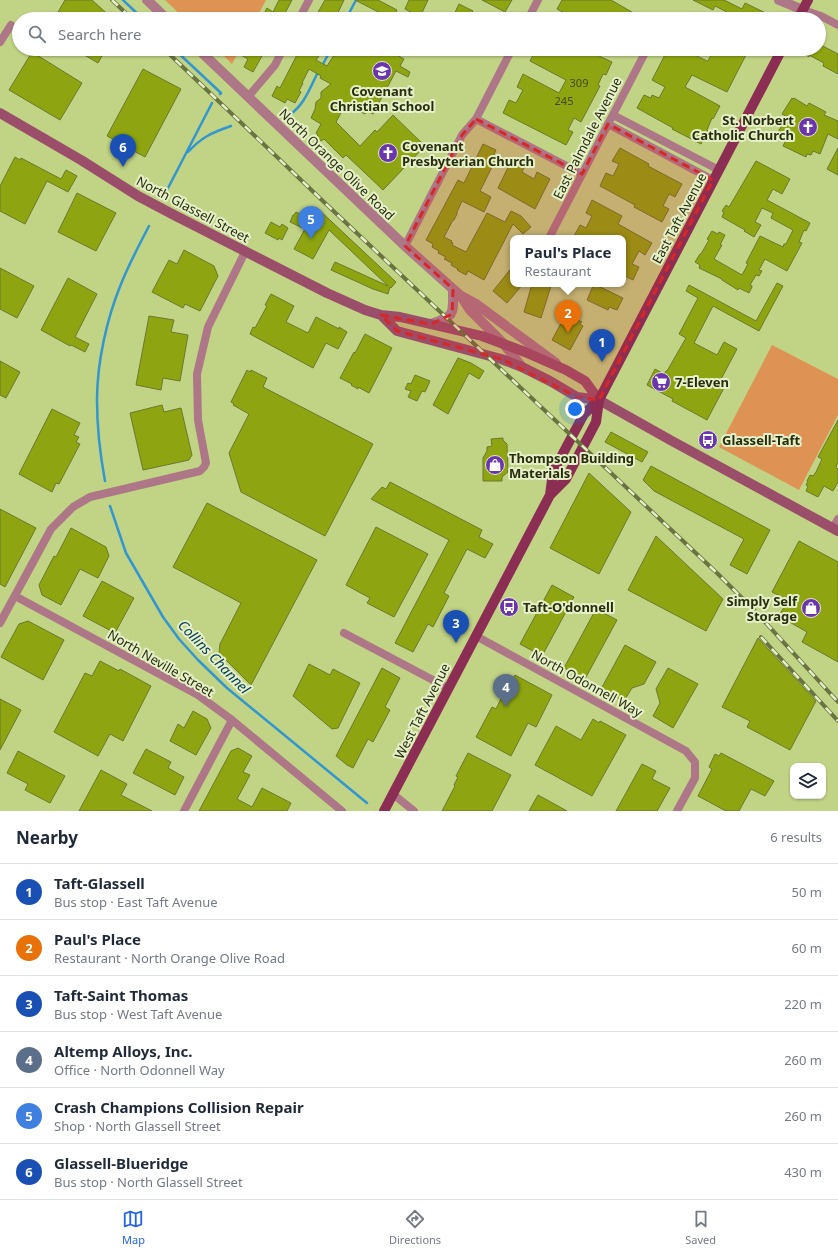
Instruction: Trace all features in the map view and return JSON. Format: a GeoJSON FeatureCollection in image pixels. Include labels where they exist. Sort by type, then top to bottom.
{"type":"FeatureCollection","features":[{"type":"Feature","properties":{"kind":"main road"},"geometry":{"type":"LineString","coordinates":[[803,10],[808,0]]}},
{"type":"Feature","properties":{"kind":"main road","name":"East Taft Avenue"},"geometry":{"type":"LineString","coordinates":[[599,400],[778,56]]}},
{"type":"Feature","properties":{"kind":"main road","name":"North Glassell Street"},"geometry":{"type":"LineString","coordinates":[[0,113],[182,220],[327,293],[365,310],[381,315],[400,317],[431,324],[482,336],[503,343],[566,370],[585,382],[599,400]]}},
{"type":"Feature","properties":{"kind":"main road","name":"North Glassell Street"},"geometry":{"type":"LineString","coordinates":[[381,315],[397,330],[485,354],[522,367],[577,397],[599,400],[836,530]]}},
{"type":"Feature","properties":{"kind":"main road","name":"West Taft Avenue"},"geometry":{"type":"LineString","coordinates":[[550,495],[553,472],[556,466],[584,414],[599,400]]}},
{"type":"Feature","properties":{"kind":"main road","name":"West Taft Avenue"},"geometry":{"type":"LineString","coordinates":[[384,811],[550,495],[566,479],[596,422],[599,400]]}},
{"type":"Feature","properties":{"kind":"street"},"geometry":{"type":"LineString","coordinates":[[147,0],[160,12]]}},
{"type":"Feature","properties":{"kind":"street"},"geometry":{"type":"LineString","coordinates":[[303,12],[309,0]]}},
{"type":"Feature","properties":{"kind":"street"},"geometry":{"type":"LineString","coordinates":[[532,12],[538,0]]}},
{"type":"Feature","properties":{"kind":"street"},"geometry":{"type":"LineString","coordinates":[[779,0],[809,12]]}},
{"type":"Feature","properties":{"kind":"street"},"geometry":{"type":"LineString","coordinates":[[826,19],[838,25]]}},
{"type":"Feature","properties":{"kind":"street"},"geometry":{"type":"LineString","coordinates":[[0,42],[11,25]]}},
{"type":"Feature","properties":{"kind":"street","name":"North Orange Olive Road"},"geometry":{"type":"LineString","coordinates":[[205,56],[405,246],[461,296],[476,304],[566,370]]}},
{"type":"Feature","properties":{"kind":"street"},"geometry":{"type":"LineString","coordinates":[[248,97],[275,65],[280,56]]}},
{"type":"Feature","properties":{"kind":"street"},"geometry":{"type":"LineString","coordinates":[[405,246],[462,135],[476,119],[508,56]]}},
{"type":"Feature","properties":{"kind":"street","name":"East Palmdale Avenue"},"geometry":{"type":"LineString","coordinates":[[551,235],[642,56]]}},
{"type":"Feature","properties":{"kind":"street"},"geometry":{"type":"LineString","coordinates":[[613,115],[719,170]]}},
{"type":"Feature","properties":{"kind":"street"},"geometry":{"type":"LineString","coordinates":[[476,119],[582,174]]}},
{"type":"Feature","properties":{"kind":"street"},"geometry":{"type":"LineString","coordinates":[[608,124],[713,180]]}},
{"type":"Feature","properties":{"kind":"street"},"geometry":{"type":"LineString","coordinates":[[0,623],[51,529],[73,507],[90,497],[200,471],[204,467],[206,463],[198,420],[197,374],[208,327],[245,252]]}},
{"type":"Feature","properties":{"kind":"street"},"geometry":{"type":"LineString","coordinates":[[431,324],[445,319],[452,314],[453,289]]}},
{"type":"Feature","properties":{"kind":"street","name":"North Orange Olive Road"},"geometry":{"type":"LineString","coordinates":[[461,296],[470,310],[503,343],[522,367]]}},
{"type":"Feature","properties":{"kind":"street"},"geometry":{"type":"LineString","coordinates":[[836,530],[838,519]]}},
{"type":"Feature","properties":{"kind":"street","name":"North Neville Street"},"geometry":{"type":"LineString","coordinates":[[15,596],[198,695],[232,720],[342,811]]}},
{"type":"Feature","properties":{"kind":"street"},"geometry":{"type":"LineString","coordinates":[[344,633],[448,688]]}},
{"type":"Feature","properties":{"kind":"street","name":"North Odonnell Way"},"geometry":{"type":"LineString","coordinates":[[476,636],[686,751],[695,762],[695,778],[677,811]]}},
{"type":"Feature","properties":{"kind":"street"},"geometry":{"type":"LineString","coordinates":[[184,811],[232,720]]}},
{"type":"Feature","properties":{"kind":"street"},"geometry":{"type":"LineString","coordinates":[[393,794],[414,811]]}},
{"type":"Feature","properties":{"kind":"highlighted area"},"geometry":{"type":"Polygon","coordinates":[[[476,119],[582,174],[608,124],[713,180],[599,400],[577,397],[501,359],[397,331],[381,315],[431,324],[452,314],[453,289],[405,246],[462,135],[476,119]]]}},
{"type":"Feature","properties":{"kind":"shaded area"},"geometry":{"type":"Polygon","coordinates":[[[165,0],[266,0],[260,12],[178,12],[165,0]]]}},
{"type":"Feature","properties":{"kind":"shaded area"},"geometry":{"type":"Polygon","coordinates":[[[224,56],[236,56],[232,64],[224,56]]]}},
{"type":"Feature","properties":{"kind":"shaded area"},"geometry":{"type":"Polygon","coordinates":[[[772,345],[838,379],[838,415],[799,490],[719,447],[772,345]]]}},
{"type":"Feature","properties":{"kind":"building"},"geometry":{"type":"Polygon","coordinates":[[[65,0],[92,0],[105,12],[58,12],[65,0]]]}},
{"type":"Feature","properties":{"kind":"building"},"geometry":{"type":"Polygon","coordinates":[[[279,0],[292,0],[286,12],[273,12],[279,0]]]}},
{"type":"Feature","properties":{"kind":"building"},"geometry":{"type":"Polygon","coordinates":[[[325,0],[344,0],[338,12],[318,12],[325,0]]]}},
{"type":"Feature","properties":{"kind":"building"},"geometry":{"type":"Polygon","coordinates":[[[355,0],[378,0],[397,10],[396,12],[378,12],[355,0]]]}},
{"type":"Feature","properties":{"kind":"building"},"geometry":{"type":"Polygon","coordinates":[[[409,0],[428,0],[422,12],[411,12],[405,9],[409,0]]]}},
{"type":"Feature","properties":{"kind":"building"},"geometry":{"type":"Polygon","coordinates":[[[482,0],[512,0],[505,12],[482,0]]]}},
{"type":"Feature","properties":{"kind":"building"},"geometry":{"type":"Polygon","coordinates":[[[562,0],[611,0],[632,12],[563,12],[557,9],[562,0]]]}},
{"type":"Feature","properties":{"kind":"building"},"geometry":{"type":"Polygon","coordinates":[[[693,0],[724,0],[742,9],[745,3],[764,12],[727,12],[715,6],[713,10],[693,0]]]}},
{"type":"Feature","properties":{"kind":"building"},"geometry":{"type":"Polygon","coordinates":[[[459,4],[473,11],[472,12],[455,12],[459,4]]]}},
{"type":"Feature","properties":{"kind":"building"},"geometry":{"type":"Polygon","coordinates":[[[267,8],[273,12],[265,12],[267,8]]]}},
{"type":"Feature","properties":{"kind":"building"},"geometry":{"type":"Polygon","coordinates":[[[826,48],[838,54],[838,74],[823,66],[824,63],[811,56],[826,56],[826,48]]]}},
{"type":"Feature","properties":{"kind":"building"},"geometry":{"type":"Polygon","coordinates":[[[30,56],[38,56],[82,83],[60,120],[9,90],[30,56]]]}},
{"type":"Feature","properties":{"kind":"building"},"geometry":{"type":"Polygon","coordinates":[[[86,56],[102,56],[98,63],[86,56]]]}},
{"type":"Feature","properties":{"kind":"building"},"geometry":{"type":"Polygon","coordinates":[[[243,56],[262,56],[253,72],[244,67],[248,59],[243,56]]]}},
{"type":"Feature","properties":{"kind":"building"},"geometry":{"type":"Polygon","coordinates":[[[296,56],[319,56],[316,60],[327,66],[333,56],[399,56],[404,59],[400,66],[410,72],[408,77],[396,71],[373,114],[367,111],[365,114],[346,104],[336,122],[360,146],[375,130],[377,132],[393,115],[425,146],[383,190],[346,155],[343,158],[324,139],[321,141],[316,137],[318,135],[316,133],[321,124],[311,118],[316,102],[321,98],[321,92],[331,84],[320,78],[321,76],[309,69],[299,91],[301,92],[295,103],[287,99],[285,103],[272,96],[277,86],[280,88],[296,56]]]}},
{"type":"Feature","properties":{"kind":"building"},"geometry":{"type":"Polygon","coordinates":[[[532,56],[599,56],[612,62],[606,75],[603,74],[598,85],[600,86],[581,122],[574,118],[568,130],[573,132],[566,145],[503,113],[509,100],[516,103],[523,90],[517,87],[523,74],[559,93],[566,80],[530,61],[532,56]]]}},
{"type":"Feature","properties":{"kind":"building"},"geometry":{"type":"Polygon","coordinates":[[[664,56],[697,56],[708,61],[710,56],[745,56],[727,92],[692,75],[685,87],[720,106],[713,119],[712,118],[707,130],[708,131],[701,144],[637,108],[644,95],[651,98],[652,95],[659,98],[665,87],[652,80],[664,56]]]}},
{"type":"Feature","properties":{"kind":"building"},"geometry":{"type":"Polygon","coordinates":[[[143,69],[181,89],[145,157],[132,150],[131,153],[124,149],[126,146],[107,136],[143,69]]]}},
{"type":"Feature","properties":{"kind":"building","name":"St. Norbert Catholic Church"},"geometry":{"type":"Polygon","coordinates":[[[792,98],[807,106],[809,103],[826,112],[824,115],[838,121],[838,139],[828,134],[820,154],[813,151],[811,155],[807,154],[806,157],[783,146],[785,142],[782,140],[785,136],[778,132],[787,117],[782,114],[792,98]]]}},
{"type":"Feature","properties":{"kind":"building"},"geometry":{"type":"Polygon","coordinates":[[[483,144],[496,150],[493,157],[496,159],[480,191],[491,197],[484,212],[462,201],[454,220],[444,237],[452,241],[452,245],[466,252],[487,213],[505,222],[511,211],[521,216],[531,227],[523,234],[513,224],[484,280],[468,271],[466,275],[457,270],[458,269],[451,265],[452,263],[444,259],[446,257],[438,253],[439,251],[432,247],[433,244],[426,240],[458,180],[464,183],[483,144]]]}},
{"type":"Feature","properties":{"kind":"building"},"geometry":{"type":"Polygon","coordinates":[[[620,148],[649,164],[648,166],[682,184],[675,197],[669,194],[663,206],[669,209],[662,222],[600,186],[606,173],[613,176],[619,164],[612,161],[620,148]]]}},
{"type":"Feature","properties":{"kind":"building"},"geometry":{"type":"Polygon","coordinates":[[[838,148],[838,175],[827,169],[838,148]]]}},
{"type":"Feature","properties":{"kind":"building"},"geometry":{"type":"Polygon","coordinates":[[[15,157],[20,160],[21,158],[61,179],[66,170],[77,176],[68,192],[47,181],[25,224],[0,211],[0,186],[15,157]]]}},
{"type":"Feature","properties":{"kind":"building"},"geometry":{"type":"Polygon","coordinates":[[[512,159],[525,166],[522,172],[534,179],[537,172],[550,179],[535,209],[498,188],[512,159]]]}},
{"type":"Feature","properties":{"kind":"building"},"geometry":{"type":"Polygon","coordinates":[[[756,161],[790,179],[782,194],[773,189],[767,200],[810,223],[806,231],[804,230],[799,242],[802,243],[787,271],[765,259],[759,270],[762,271],[759,276],[756,275],[750,285],[752,287],[749,293],[739,288],[738,290],[722,279],[699,268],[700,265],[695,262],[709,240],[707,239],[712,231],[725,235],[720,245],[722,245],[714,259],[742,275],[748,264],[746,263],[760,236],[783,247],[784,244],[786,244],[793,230],[771,218],[773,213],[762,208],[755,222],[761,225],[754,237],[722,217],[724,212],[722,211],[726,205],[729,207],[756,161]]]}},
{"type":"Feature","properties":{"kind":"building"},"geometry":{"type":"Polygon","coordinates":[[[77,193],[116,213],[96,251],[58,232],[77,193]]]}},
{"type":"Feature","properties":{"kind":"building"},"geometry":{"type":"Polygon","coordinates":[[[592,200],[622,216],[618,224],[652,243],[645,255],[639,251],[632,264],[639,267],[633,280],[626,276],[626,235],[575,235],[580,225],[586,228],[592,216],[586,213],[592,200]]]}},
{"type":"Feature","properties":{"kind":"building"},"geometry":{"type":"Polygon","coordinates":[[[316,207],[396,282],[391,288],[390,287],[388,294],[373,289],[331,270],[335,262],[388,286],[329,230],[313,259],[294,249],[305,229],[290,222],[293,215],[296,212],[310,219],[316,207]]]}},
{"type":"Feature","properties":{"kind":"building"},"geometry":{"type":"Polygon","coordinates":[[[271,222],[280,227],[282,224],[288,228],[282,240],[279,238],[278,240],[265,233],[271,222]]]}},
{"type":"Feature","properties":{"kind":"building"},"geometry":{"type":"Polygon","coordinates":[[[184,250],[214,266],[218,276],[200,311],[185,304],[183,308],[152,292],[169,260],[177,264],[184,250]]]}},
{"type":"Feature","properties":{"kind":"building"},"geometry":{"type":"Polygon","coordinates":[[[0,268],[34,286],[17,318],[0,309],[0,268]]]}},
{"type":"Feature","properties":{"kind":"building"},"geometry":{"type":"Polygon","coordinates":[[[510,270],[510,287],[520,287],[507,303],[493,291],[510,270]]]}},
{"type":"Feature","properties":{"kind":"building"},"geometry":{"type":"Polygon","coordinates":[[[68,278],[97,294],[75,337],[89,344],[85,352],[71,345],[70,346],[41,330],[68,278]]]}},
{"type":"Feature","properties":{"kind":"building"},"geometry":{"type":"Polygon","coordinates":[[[777,283],[783,286],[759,331],[713,306],[694,343],[717,355],[724,342],[737,349],[719,383],[725,386],[707,420],[672,401],[673,399],[647,385],[655,369],[664,374],[667,371],[686,338],[679,334],[698,298],[686,291],[689,285],[756,321],[777,283]]]}},
{"type":"Feature","properties":{"kind":"building"},"geometry":{"type":"Polygon","coordinates":[[[531,287],[551,287],[541,318],[524,312],[531,287]]]}},
{"type":"Feature","properties":{"kind":"building"},"geometry":{"type":"Polygon","coordinates":[[[593,287],[600,287],[623,298],[617,310],[609,307],[608,310],[587,300],[593,287]]]}},
{"type":"Feature","properties":{"kind":"building"},"geometry":{"type":"Polygon","coordinates":[[[271,294],[294,306],[286,322],[308,333],[316,317],[347,332],[338,349],[326,343],[313,368],[250,334],[267,306],[265,305],[271,294]]]}},
{"type":"Feature","properties":{"kind":"building"},"geometry":{"type":"Polygon","coordinates":[[[566,314],[582,322],[580,324],[583,326],[570,350],[552,340],[566,314]]]}},
{"type":"Feature","properties":{"kind":"building"},"geometry":{"type":"Polygon","coordinates":[[[149,316],[174,320],[171,332],[188,335],[180,381],[163,378],[161,390],[136,385],[149,316]]]}},
{"type":"Feature","properties":{"kind":"building"},"geometry":{"type":"Polygon","coordinates":[[[365,334],[392,348],[369,393],[358,387],[358,389],[340,378],[365,334]]]}},
{"type":"Feature","properties":{"kind":"building"},"geometry":{"type":"Polygon","coordinates":[[[458,358],[471,363],[484,371],[479,379],[469,373],[448,414],[433,405],[458,358]]]}},
{"type":"Feature","properties":{"kind":"building"},"geometry":{"type":"Polygon","coordinates":[[[0,361],[20,372],[6,398],[0,395],[0,361]]]}},
{"type":"Feature","properties":{"kind":"building"},"geometry":{"type":"Polygon","coordinates":[[[247,370],[250,372],[251,370],[267,378],[263,387],[373,444],[325,536],[241,492],[229,453],[249,414],[233,405],[234,404],[231,402],[247,370]]]}},
{"type":"Feature","properties":{"kind":"building"},"geometry":{"type":"Polygon","coordinates":[[[415,375],[430,381],[425,392],[422,391],[417,401],[408,397],[411,391],[405,389],[408,383],[411,384],[415,375]]]}},
{"type":"Feature","properties":{"kind":"building"},"geometry":{"type":"Polygon","coordinates":[[[162,405],[164,412],[181,408],[192,455],[189,460],[143,470],[130,413],[162,405]]]}},
{"type":"Feature","properties":{"kind":"building"},"geometry":{"type":"Polygon","coordinates":[[[52,409],[80,423],[74,435],[79,437],[76,442],[80,444],[59,484],[56,483],[52,492],[19,474],[52,409]]]}},
{"type":"Feature","properties":{"kind":"building"},"geometry":{"type":"Polygon","coordinates":[[[838,420],[838,462],[836,467],[838,469],[838,482],[833,491],[824,486],[818,497],[806,491],[808,486],[806,485],[807,481],[810,475],[813,476],[816,472],[822,459],[818,457],[838,420]]]}},
{"type":"Feature","properties":{"kind":"building"},"geometry":{"type":"Polygon","coordinates":[[[611,432],[648,452],[642,462],[605,442],[611,432]]]}},
{"type":"Feature","properties":{"kind":"building","name":"Thompson Building Materials"},"geometry":{"type":"Polygon","coordinates":[[[503,438],[507,444],[508,472],[502,477],[502,481],[483,481],[483,458],[487,451],[487,447],[492,446],[491,439],[503,438]]]}},
{"type":"Feature","properties":{"kind":"building"},"geometry":{"type":"Polygon","coordinates":[[[651,466],[770,530],[747,574],[730,565],[744,539],[654,491],[643,480],[651,466]]]}},
{"type":"Feature","properties":{"kind":"building"},"geometry":{"type":"Polygon","coordinates":[[[589,473],[631,512],[599,574],[550,548],[589,473]]]}},
{"type":"Feature","properties":{"kind":"building"},"geometry":{"type":"Polygon","coordinates":[[[390,482],[482,530],[479,537],[493,544],[485,558],[467,549],[444,593],[449,596],[433,627],[428,624],[413,652],[395,643],[449,540],[371,499],[382,487],[386,489],[390,482]]]}},
{"type":"Feature","properties":{"kind":"building"},"geometry":{"type":"Polygon","coordinates":[[[207,503],[317,560],[251,685],[219,653],[220,644],[241,603],[173,567],[207,503]]]}},
{"type":"Feature","properties":{"kind":"building"},"geometry":{"type":"Polygon","coordinates":[[[0,509],[36,528],[5,587],[0,584],[0,509]]]}},
{"type":"Feature","properties":{"kind":"building"},"geometry":{"type":"Polygon","coordinates":[[[376,527],[428,554],[394,617],[367,603],[370,598],[346,585],[376,527]]]}},
{"type":"Feature","properties":{"kind":"building"},"geometry":{"type":"Polygon","coordinates":[[[71,528],[106,547],[109,556],[98,578],[80,569],[61,605],[42,595],[39,585],[71,528]]]}},
{"type":"Feature","properties":{"kind":"building"},"geometry":{"type":"Polygon","coordinates":[[[656,536],[723,599],[706,631],[628,590],[656,536]]]}},
{"type":"Feature","properties":{"kind":"building","name":"Simply Self Storage"},"geometry":{"type":"Polygon","coordinates":[[[799,541],[838,562],[838,662],[802,642],[807,632],[779,616],[788,600],[772,592],[799,541]]]}},
{"type":"Feature","properties":{"kind":"building"},"geometry":{"type":"Polygon","coordinates":[[[102,581],[134,598],[115,633],[83,616],[102,581]]]}},
{"type":"Feature","properties":{"kind":"building"},"geometry":{"type":"Polygon","coordinates":[[[552,585],[574,597],[542,656],[520,644],[552,585]]]}},
{"type":"Feature","properties":{"kind":"building"},"geometry":{"type":"Polygon","coordinates":[[[596,609],[617,620],[585,679],[564,668],[596,609]]]}},
{"type":"Feature","properties":{"kind":"building"},"geometry":{"type":"Polygon","coordinates":[[[28,621],[64,640],[43,680],[1,657],[19,624],[28,621]]]}},
{"type":"Feature","properties":{"kind":"building"},"geometry":{"type":"Polygon","coordinates":[[[758,638],[816,701],[790,750],[747,727],[750,721],[722,707],[758,638]]]}},
{"type":"Feature","properties":{"kind":"building"},"geometry":{"type":"Polygon","coordinates":[[[625,645],[656,662],[644,684],[632,688],[624,701],[601,689],[625,645]]]}},
{"type":"Feature","properties":{"kind":"building"},"geometry":{"type":"Polygon","coordinates":[[[100,661],[119,671],[120,669],[151,686],[123,741],[110,734],[98,756],[54,732],[85,673],[92,676],[100,661]]]}},
{"type":"Feature","properties":{"kind":"building"},"geometry":{"type":"Polygon","coordinates":[[[309,664],[330,675],[333,669],[360,683],[338,728],[332,729],[293,696],[309,664]]]}},
{"type":"Feature","properties":{"kind":"building"},"geometry":{"type":"Polygon","coordinates":[[[382,668],[400,678],[385,707],[390,710],[373,742],[368,739],[353,768],[336,756],[382,668]]]}},
{"type":"Feature","properties":{"kind":"building"},"geometry":{"type":"Polygon","coordinates":[[[668,668],[698,684],[673,728],[653,716],[660,703],[656,689],[668,668]]]}},
{"type":"Feature","properties":{"kind":"building"},"geometry":{"type":"Polygon","coordinates":[[[515,675],[552,695],[536,727],[528,723],[511,756],[476,737],[492,707],[496,709],[509,682],[511,683],[515,675]]]}},
{"type":"Feature","properties":{"kind":"building"},"geometry":{"type":"Polygon","coordinates":[[[0,699],[21,710],[0,750],[0,699]]]}},
{"type":"Feature","properties":{"kind":"building"},"geometry":{"type":"Polygon","coordinates":[[[193,711],[207,719],[211,728],[196,755],[170,741],[178,724],[184,728],[193,711]]]}},
{"type":"Feature","properties":{"kind":"building"},"geometry":{"type":"Polygon","coordinates":[[[593,719],[599,723],[600,721],[626,735],[592,796],[535,765],[556,726],[581,740],[593,719]]]}},
{"type":"Feature","properties":{"kind":"building"},"geometry":{"type":"Polygon","coordinates":[[[238,748],[252,756],[243,772],[250,775],[237,799],[252,807],[262,788],[291,803],[287,811],[199,811],[231,751],[238,748]]]}},
{"type":"Feature","properties":{"kind":"building"},"geometry":{"type":"Polygon","coordinates":[[[146,749],[171,762],[168,768],[184,777],[175,795],[133,773],[146,749]]]}},
{"type":"Feature","properties":{"kind":"building"},"geometry":{"type":"Polygon","coordinates":[[[18,751],[65,776],[50,803],[25,790],[28,784],[7,773],[18,751]]]}},
{"type":"Feature","properties":{"kind":"building"},"geometry":{"type":"Polygon","coordinates":[[[468,753],[511,775],[492,811],[442,811],[455,786],[454,785],[458,777],[456,776],[468,753]]]}},
{"type":"Feature","properties":{"kind":"building"},"geometry":{"type":"Polygon","coordinates":[[[721,753],[774,781],[765,796],[751,789],[739,811],[726,811],[698,796],[712,769],[709,767],[715,754],[719,756],[721,753]]]}},
{"type":"Feature","properties":{"kind":"building"},"geometry":{"type":"Polygon","coordinates":[[[642,764],[656,771],[652,779],[670,788],[657,811],[616,811],[642,764]]]}},
{"type":"Feature","properties":{"kind":"building"},"geometry":{"type":"Polygon","coordinates":[[[101,770],[127,784],[121,795],[152,811],[79,811],[101,770]]]}},
{"type":"Feature","properties":{"kind":"building"},"geometry":{"type":"Polygon","coordinates":[[[538,795],[567,811],[529,811],[538,795]]]}},
{"type":"Feature","properties":{"kind":"waterway","name":"Collins Channel"},"geometry":{"type":"LineString","coordinates":[[123,0],[136,12]]}},
{"type":"Feature","properties":{"kind":"waterway"},"geometry":{"type":"LineString","coordinates":[[350,12],[356,0]]}},
{"type":"Feature","properties":{"kind":"waterway","name":"Collins Channel"},"geometry":{"type":"LineString","coordinates":[[181,56],[221,93],[220,94]]}},
{"type":"Feature","properties":{"kind":"waterway"},"geometry":{"type":"LineString","coordinates":[[322,66],[327,56]]}},
{"type":"Feature","properties":{"kind":"waterway"},"geometry":{"type":"LineString","coordinates":[[288,116],[294,112],[302,102],[318,72]]}},
{"type":"Feature","properties":{"kind":"waterway","name":"Collins Channel"},"geometry":{"type":"LineString","coordinates":[[166,192],[212,103]]}},
{"type":"Feature","properties":{"kind":"waterway"},"geometry":{"type":"LineString","coordinates":[[188,152],[207,136],[231,126]]}},
{"type":"Feature","properties":{"kind":"waterway","name":"Collins Channel"},"geometry":{"type":"LineString","coordinates":[[105,481],[99,440],[97,410],[97,386],[101,356],[107,326],[116,297],[127,269],[149,226]]}},
{"type":"Feature","properties":{"kind":"waterway","name":"Collins Channel"},"geometry":{"type":"LineString","coordinates":[[110,506],[126,553],[163,617],[179,639],[227,688],[367,803]]}},
{"type":"Feature","properties":{"kind":"railway"},"geometry":{"type":"LineString","coordinates":[[112,0],[125,12]]}},
{"type":"Feature","properties":{"kind":"railway"},"geometry":{"type":"LineString","coordinates":[[171,56],[718,574],[755,611],[838,702]]}},
{"type":"Feature","properties":{"kind":"railway"},"geometry":{"type":"LineString","coordinates":[[761,637],[838,721]]}},
{"type":"Feature","properties":{"kind":"place","name":"Covenant Christian School"},"geometry":{"type":"Point","coordinates":[382,71]}},
{"type":"Feature","properties":{"kind":"place","name":"St. Norbert Catholic Church"},"geometry":{"type":"Point","coordinates":[808,127]}},
{"type":"Feature","properties":{"kind":"place","name":"Covenant Presbyterian Church"},"geometry":{"type":"Point","coordinates":[388,153]}},
{"type":"Feature","properties":{"kind":"place","name":"Glassell-Blueridge"},"geometry":{"type":"Point","coordinates":[123,167]}},
{"type":"Feature","properties":{"kind":"place","name":"Crash Champions Collision Repair"},"geometry":{"type":"Point","coordinates":[311,239]}},
{"type":"Feature","properties":{"kind":"place","name":"Paul's Place"},"geometry":{"type":"Point","coordinates":[568,333]}},
{"type":"Feature","properties":{"kind":"place","name":"Taft-Glassell"},"geometry":{"type":"Point","coordinates":[602,362]}},
{"type":"Feature","properties":{"kind":"place","name":"7-Eleven"},"geometry":{"type":"Point","coordinates":[661,382]}},
{"type":"Feature","properties":{"kind":"place","name":"Glassell-Taft"},"geometry":{"type":"Point","coordinates":[708,440]}},
{"type":"Feature","properties":{"kind":"place","name":"Thompson Building Materials"},"geometry":{"type":"Point","coordinates":[495,465]}},
{"type":"Feature","properties":{"kind":"place","name":"Taft-O'donnell"},"geometry":{"type":"Point","coordinates":[509,607]}},
{"type":"Feature","properties":{"kind":"place","name":"Simply Self Storage"},"geometry":{"type":"Point","coordinates":[811,608]}},
{"type":"Feature","properties":{"kind":"place","name":"Taft-Saint Thomas"},"geometry":{"type":"Point","coordinates":[456,643]}},
{"type":"Feature","properties":{"kind":"place","name":"Altemp Alloys, Inc."},"geometry":{"type":"Point","coordinates":[506,707]}}]}
